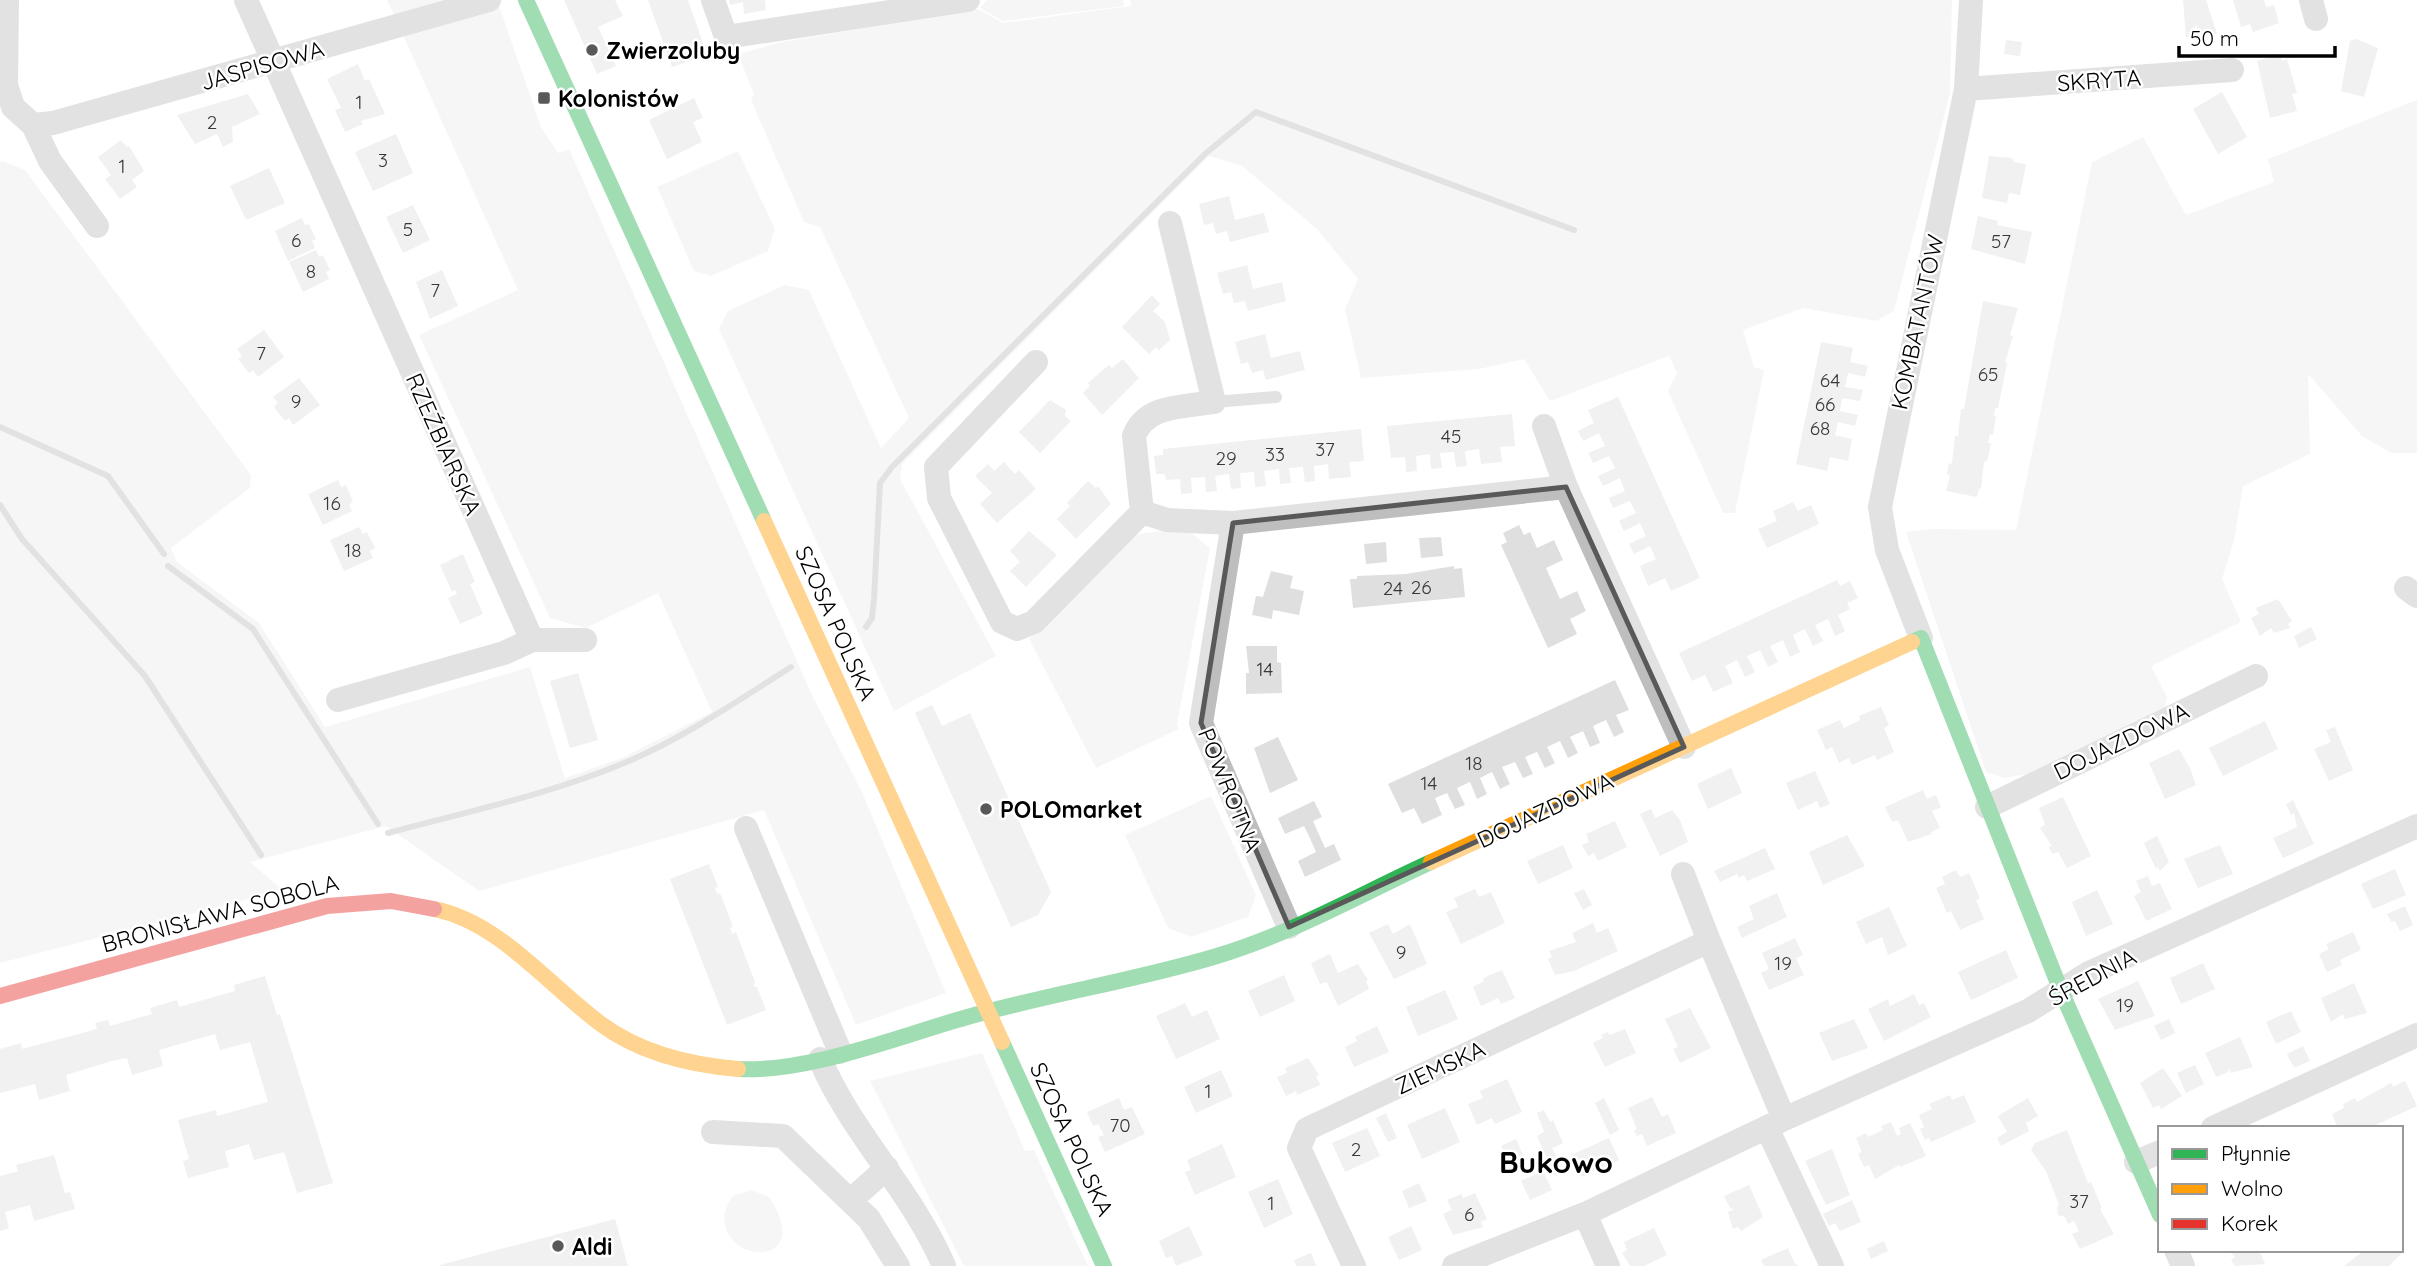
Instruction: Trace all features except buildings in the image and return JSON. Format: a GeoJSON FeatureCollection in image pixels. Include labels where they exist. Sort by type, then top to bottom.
{"type":"FeatureCollection","features":[{"type":"Feature","properties":{"kind":"street"},"geometry":{"type":"LineString","coordinates":[[8,0],[6,85],[13,107],[33,125],[50,161],[97,226]]}},
{"type":"Feature","properties":{"kind":"street","name":"RZEŹBIARSKA"},"geometry":{"type":"LineString","coordinates":[[246,0],[532,640]]}},
{"type":"Feature","properties":{"kind":"street","name":"JASPISOWA"},"geometry":{"type":"LineString","coordinates":[[33,125],[53,123],[489,0]]}},
{"type":"Feature","properties":{"kind":"street","name":"SZOSA POLSKA"},"geometry":{"type":"LineString","coordinates":[[526,0],[1104,1266]]}},
{"type":"Feature","properties":{"kind":"street"},"geometry":{"type":"LineString","coordinates":[[713,0],[726,37],[968,0]]}},
{"type":"Feature","properties":{"kind":"street","name":"KOMBATANTÓW"},"geometry":{"type":"LineString","coordinates":[[1921,638],[1886,550],[1880,507],[1966,89],[1971,0]]}},
{"type":"Feature","properties":{"kind":"street","name":"SKRYTA"},"geometry":{"type":"LineString","coordinates":[[1966,89],[2232,70]]}},
{"type":"Feature","properties":{"kind":"street"},"geometry":{"type":"LineString","coordinates":[[1142,512],[1134,436],[1137,428],[1154,412],[1214,402],[1170,223]]}},
{"type":"Feature","properties":{"kind":"street"},"geometry":{"type":"LineString","coordinates":[[1036,362],[936,467],[939,498],[1002,622],[1017,629],[1034,622],[1142,512]]}},
{"type":"Feature","properties":{"kind":"street"},"geometry":{"type":"LineString","coordinates":[[1544,426],[1566,487],[1684,747]]}},
{"type":"Feature","properties":{"kind":"street"},"geometry":{"type":"LineString","coordinates":[[1142,512],[1167,520],[1233,523],[1566,487]]}},
{"type":"Feature","properties":{"kind":"street","name":"POWROTNA"},"geometry":{"type":"LineString","coordinates":[[1233,523],[1201,723],[1289,927]]}},
{"type":"Feature","properties":{"kind":"street"},"geometry":{"type":"LineString","coordinates":[[1921,638],[2061,991],[2158,1211]]}},
{"type":"Feature","properties":{"kind":"street","name":"DOJAZDOWA"},"geometry":{"type":"LineString","coordinates":[[988,1010],[1217,956],[1289,927],[1921,638]]}},
{"type":"Feature","properties":{"kind":"street"},"geometry":{"type":"LineString","coordinates":[[338,700],[504,653],[532,640],[585,640]]}},
{"type":"Feature","properties":{"kind":"street","name":"DOJAZDOWA"},"geometry":{"type":"LineString","coordinates":[[1987,807],[2256,676]]}},
{"type":"Feature","properties":{"kind":"street","name":"ŚREDNIA"},"geometry":{"type":"LineString","coordinates":[[1462,1264],[1585,1214],[1775,1123],[2028,1011],[2090,973],[2417,826]]}},
{"type":"Feature","properties":{"kind":"street"},"geometry":{"type":"LineString","coordinates":[[746,828],[830,1056],[835,1093],[922,1221],[944,1266]]}},
{"type":"Feature","properties":{"kind":"street"},"geometry":{"type":"LineString","coordinates":[[1683,874],[1775,1123],[1832,1266]]}},
{"type":"Feature","properties":{"kind":"street","name":"BRONISŁAWA SOBOLA"},"geometry":{"type":"LineString","coordinates":[[0,996],[327,906],[391,901],[444,911],[493,935],[603,1026],[654,1052],[689,1063],[740,1070],[785,1067],[988,1010]]}},
{"type":"Feature","properties":{"kind":"street","name":"ZIEMSKA"},"geometry":{"type":"LineString","coordinates":[[1354,1266],[1299,1148],[1307,1129],[1709,941]]}},
{"type":"Feature","properties":{"kind":"street"},"geometry":{"type":"LineString","coordinates":[[2217,1126],[2417,1035]]}},
{"type":"Feature","properties":{"kind":"street"},"geometry":{"type":"LineString","coordinates":[[713,1132],[783,1136],[851,1200],[877,1229],[898,1266]]}},
{"type":"Feature","properties":{"kind":"street"},"geometry":{"type":"LineString","coordinates":[[2136,1163],[2158,1153]]}},
{"type":"Feature","properties":{"kind":"street"},"geometry":{"type":"LineString","coordinates":[[851,1200],[887,1168]]}},
{"type":"Feature","properties":{"kind":"street"},"geometry":{"type":"LineString","coordinates":[[1585,1214],[1608,1266]]}},
{"type":"Feature","properties":{"kind":"lane"},"geometry":{"type":"LineString","coordinates":[[1214,402],[1276,397]]}},
{"type":"Feature","properties":{"kind":"highlighted area"},"geometry":{"type":"Polygon","coordinates":[[[1566,487],[1684,747],[1289,927],[1201,723],[1233,523],[1566,487]]]}},
{"type":"Feature","properties":{"kind":"shaded area"},"geometry":{"type":"Polygon","coordinates":[[[387,0],[497,0],[541,127],[558,153],[569,149],[812,695],[862,792],[946,993],[856,1025],[764,810],[479,891],[386,826],[250,862],[283,890],[0,963],[0,162],[25,170],[251,475],[250,488],[171,548],[177,562],[259,623],[325,727],[530,667],[565,778],[622,758],[712,712],[658,593],[586,628],[550,618],[419,335],[518,290],[387,0]]]}},
{"type":"Feature","properties":{"kind":"shaded area"},"geometry":{"type":"Polygon","coordinates":[[[987,0],[1123,0],[1124,6],[1003,21],[980,8],[987,0]]]}},
{"type":"Feature","properties":{"kind":"shaded area"},"geometry":{"type":"Polygon","coordinates":[[[1130,0],[1952,0],[1950,93],[1894,311],[1876,321],[1803,308],[1743,330],[1754,367],[1764,370],[1735,513],[1723,513],[1668,391],[1677,373],[1669,356],[1550,401],[1524,359],[1479,369],[1361,378],[1345,309],[1358,279],[1317,229],[1242,166],[1209,156],[902,464],[900,479],[996,656],[894,711],[719,329],[728,311],[785,285],[809,290],[881,448],[909,418],[820,227],[804,222],[751,100],[754,94],[738,54],[782,42],[978,9],[1003,23],[1131,6],[1130,0]]]}},
{"type":"Feature","properties":{"kind":"shaded area"},"geometry":{"type":"Polygon","coordinates":[[[2417,100],[2417,453],[2391,453],[2362,436],[2308,374],[2310,454],[2243,486],[2234,541],[2222,579],[2241,622],[2151,666],[2167,697],[2165,707],[2028,774],[2004,778],[1986,772],[1906,532],[1933,529],[2016,530],[2092,162],[2143,137],[2186,215],[2274,182],[2268,159],[2417,100]]]}},
{"type":"Feature","properties":{"kind":"shaded area"},"geometry":{"type":"Polygon","coordinates":[[[738,151],[775,229],[768,251],[711,276],[694,271],[657,187],[738,151]]]}},
{"type":"Feature","properties":{"kind":"shaded area"},"geometry":{"type":"Polygon","coordinates":[[[1185,528],[1210,548],[1177,724],[1179,729],[1096,768],[1029,639],[1130,535],[1185,528]]]}},
{"type":"Feature","properties":{"kind":"shaded area"},"geometry":{"type":"Polygon","coordinates":[[[1211,796],[1256,895],[1248,917],[1191,937],[1168,928],[1125,835],[1211,796]]]}},
{"type":"Feature","properties":{"kind":"shaded area"},"geometry":{"type":"Polygon","coordinates":[[[982,1053],[1025,1151],[1034,1150],[1088,1266],[964,1266],[870,1081],[982,1053]]]}},
{"type":"Feature","properties":{"kind":"shaded area"},"geometry":{"type":"Polygon","coordinates":[[[751,1190],[769,1197],[780,1218],[782,1233],[778,1244],[770,1250],[746,1250],[735,1243],[727,1232],[724,1218],[730,1200],[733,1196],[751,1190]]]}},
{"type":"Feature","properties":{"kind":"waterway"},"geometry":{"type":"LineString","coordinates":[[866,627],[872,618],[874,599],[880,483],[892,467],[1205,154],[1256,112],[1574,230]]}},
{"type":"Feature","properties":{"kind":"waterway"},"geometry":{"type":"LineString","coordinates":[[0,427],[108,476],[164,554]]}},
{"type":"Feature","properties":{"kind":"waterway"},"geometry":{"type":"LineString","coordinates":[[0,505],[22,539],[145,676],[261,855]]}},
{"type":"Feature","properties":{"kind":"waterway"},"geometry":{"type":"LineString","coordinates":[[168,566],[253,629],[378,824]]}},
{"type":"Feature","properties":{"kind":"waterway"},"geometry":{"type":"LineString","coordinates":[[388,833],[600,773],[691,729],[791,667]]}},
{"type":"Feature","properties":{"kind":"traffic: fast"},"geometry":{"type":"LineString","coordinates":[[526,0],[764,521]]}},
{"type":"Feature","properties":{"kind":"traffic: fast"},"geometry":{"type":"LineString","coordinates":[[1912,642],[1921,638],[2061,991],[2158,1210]]}},
{"type":"Feature","properties":{"kind":"traffic: fast"},"geometry":{"type":"LineString","coordinates":[[738,1069],[765,1069],[822,1060],[996,1009],[1217,956],[1272,937],[1431,862]]}},
{"type":"Feature","properties":{"kind":"traffic: fast"},"geometry":{"type":"LineString","coordinates":[[1002,1042],[1104,1266]]}},
{"type":"Feature","properties":{"kind":"traffic: slow"},"geometry":{"type":"LineString","coordinates":[[764,521],[1002,1042]]}},
{"type":"Feature","properties":{"kind":"traffic: slow"},"geometry":{"type":"LineString","coordinates":[[1431,862],[1912,642]]}},
{"type":"Feature","properties":{"kind":"traffic: slow"},"geometry":{"type":"LineString","coordinates":[[434,909],[458,916],[502,941],[601,1024],[632,1043],[684,1061],[738,1069]]}},
{"type":"Feature","properties":{"kind":"traffic: jam"},"geometry":{"type":"LineString","coordinates":[[0,996],[327,906],[391,901],[434,909]]}},
{"type":"Feature","properties":{"kind":"place","name":"Zwierzoluby"},"geometry":{"type":"Point","coordinates":[592,50]}},
{"type":"Feature","properties":{"kind":"place","name":"Kolonistów"},"geometry":{"type":"Point","coordinates":[544,98]}},
{"type":"Feature","properties":{"kind":"place","name":"POLOmarket"},"geometry":{"type":"Point","coordinates":[986,809]}},
{"type":"Feature","properties":{"kind":"place","name":"Aldi"},"geometry":{"type":"Point","coordinates":[558,1246]}},
{"type":"Feature","properties":{"kind":"district","name":"Bukowo"},"geometry":{"type":"Point","coordinates":[1556,1162]}}]}
